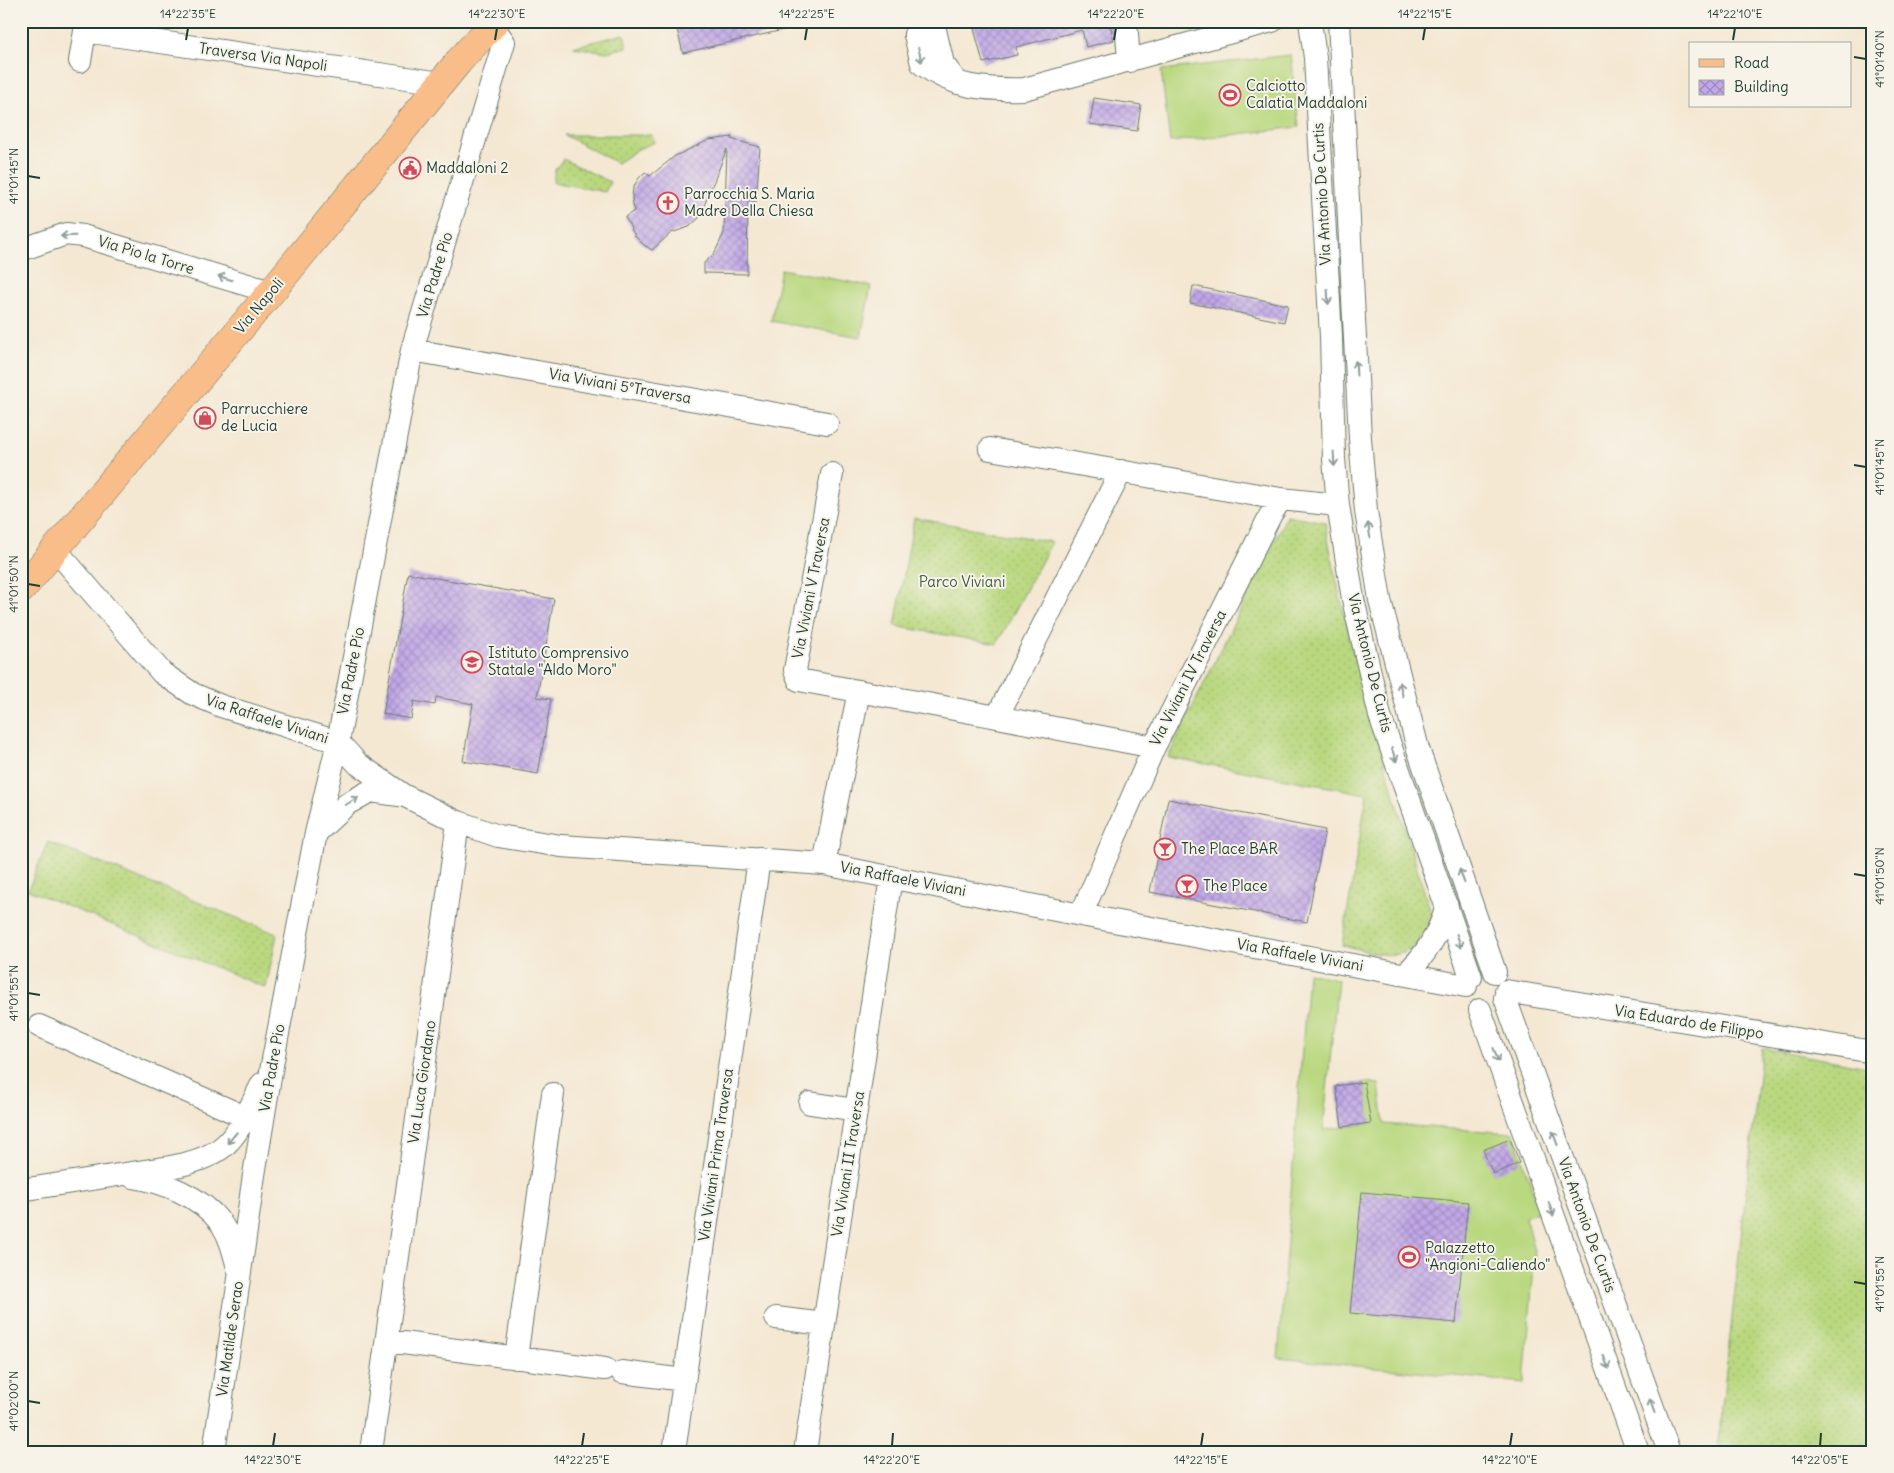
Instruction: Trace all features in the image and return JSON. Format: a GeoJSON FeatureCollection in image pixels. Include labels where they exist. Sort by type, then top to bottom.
{"type":"FeatureCollection","features":[{"type":"Feature","properties":{"kind":"main road","name":"Via Napoli"},"geometry":{"type":"LineString","coordinates":[[21,590],[271,292],[459,61],[494,23]]}},
{"type":"Feature","properties":{"kind":"street"},"geometry":{"type":"LineString","coordinates":[[1126,21],[1129,61]]}},
{"type":"Feature","properties":{"kind":"street"},"geometry":{"type":"LineString","coordinates":[[958,83],[968,87],[996,90],[1024,89],[1272,21]]}},
{"type":"Feature","properties":{"kind":"street","name":"Via Antonio De Curtis"},"geometry":{"type":"LineString","coordinates":[[1310,21],[1315,58],[1331,336],[1334,459],[1338,505],[1353,599],[1380,716],[1446,906],[1468,981],[1468,1000],[1480,1010],[1638,1452]]}},
{"type":"Feature","properties":{"kind":"street","name":"Via Antonio De Curtis"},"geometry":{"type":"LineString","coordinates":[[1339,21],[1366,512],[1380,600],[1418,749],[1669,1452]]}},
{"type":"Feature","properties":{"kind":"street","name":"Via Padre Pio"},"geometry":{"type":"LineString","coordinates":[[240,1274],[272,1065],[316,833],[338,742],[412,350],[504,42],[494,23]]}},
{"type":"Feature","properties":{"kind":"street","name":"Traversa Via Napoli"},"geometry":{"type":"LineString","coordinates":[[80,61],[85,31],[441,83]]}},
{"type":"Feature","properties":{"kind":"street"},"geometry":{"type":"LineString","coordinates":[[459,61],[473,58],[487,64],[494,75]]}},
{"type":"Feature","properties":{"kind":"street","name":"Via Pio la Torre"},"geometry":{"type":"LineString","coordinates":[[21,250],[66,234],[83,236],[271,292]]}},
{"type":"Feature","properties":{"kind":"street"},"geometry":{"type":"LineString","coordinates":[[1331,336],[1355,335]]}},
{"type":"Feature","properties":{"kind":"street","name":"Via Viviani 5°Traversa"},"geometry":{"type":"LineString","coordinates":[[412,350],[827,423]]}},
{"type":"Feature","properties":{"kind":"street"},"geometry":{"type":"LineString","coordinates":[[990,449],[1281,499],[1338,505]]}},
{"type":"Feature","properties":{"kind":"street"},"geometry":{"type":"LineString","coordinates":[[997,718],[1121,471]]}},
{"type":"Feature","properties":{"kind":"street","name":"Via Viviani V Traversa"},"geometry":{"type":"LineString","coordinates":[[832,474],[795,670],[799,680],[1154,747]]}},
{"type":"Feature","properties":{"kind":"street","name":"Via Viviani IV Traversa"},"geometry":{"type":"LineString","coordinates":[[1081,915],[1154,747],[1281,499]]}},
{"type":"Feature","properties":{"kind":"street","name":"Via Raffaele Viviani"},"geometry":{"type":"LineString","coordinates":[[55,549],[162,673],[193,694],[221,706],[338,742],[358,764],[403,795],[458,822],[498,836],[561,846],[824,864],[1081,915],[1405,974],[1468,981]]}},
{"type":"Feature","properties":{"kind":"street"},"geometry":{"type":"LineString","coordinates":[[824,864],[859,691]]}},
{"type":"Feature","properties":{"kind":"street","name":"Via Raffaele Viviani"},"geometry":{"type":"LineString","coordinates":[[316,833],[347,804],[370,791],[403,795]]}},
{"type":"Feature","properties":{"kind":"street","name":"Via Luca Giordano"},"geometry":{"type":"LineString","coordinates":[[371,1452],[458,822]]}},
{"type":"Feature","properties":{"kind":"street","name":"Via Viviani Prima Traversa"},"geometry":{"type":"LineString","coordinates":[[674,1452],[759,859]]}},
{"type":"Feature","properties":{"kind":"street","name":"Via Viviani II Traversa"},"geometry":{"type":"LineString","coordinates":[[805,1452],[891,877]]}},
{"type":"Feature","properties":{"kind":"street"},"geometry":{"type":"LineString","coordinates":[[1405,974],[1419,962],[1432,941],[1440,927],[1446,906]]}},
{"type":"Feature","properties":{"kind":"street"},"geometry":{"type":"LineString","coordinates":[[1468,981],[1482,970],[1502,987],[1497,1007],[1480,1010]]}},
{"type":"Feature","properties":{"kind":"street","name":"Via Eduardo de Filippo"},"geometry":{"type":"LineString","coordinates":[[1502,987],[1873,1052]]}},
{"type":"Feature","properties":{"kind":"street"},"geometry":{"type":"LineString","coordinates":[[39,1026],[245,1117]]}},
{"type":"Feature","properties":{"kind":"street","name":"Via Matilde Serao"},"geometry":{"type":"LineString","coordinates":[[21,1190],[192,1164],[213,1155],[233,1139],[272,1065]]}},
{"type":"Feature","properties":{"kind":"street"},"geometry":{"type":"LineString","coordinates":[[516,1358],[554,1094]]}},
{"type":"Feature","properties":{"kind":"street"},"geometry":{"type":"LineString","coordinates":[[810,1103],[856,1110]]}},
{"type":"Feature","properties":{"kind":"street","name":"Via Matilde Serao"},"geometry":{"type":"LineString","coordinates":[[121,1176],[168,1186],[199,1202],[220,1222],[231,1244],[240,1274],[214,1452]]}},
{"type":"Feature","properties":{"kind":"street"},"geometry":{"type":"LineString","coordinates":[[776,1318],[824,1324]]}},
{"type":"Feature","properties":{"kind":"street"},"geometry":{"type":"LineString","coordinates":[[387,1341],[684,1380]]}},
{"type":"Feature","properties":{"kind":"green space"},"geometry":{"type":"Polygon","coordinates":[[[624,34],[627,47],[607,52],[573,47],[624,34]]]}},
{"type":"Feature","properties":{"kind":"green space","name":"Calciotto Calatia Maddaloni"},"geometry":{"type":"Polygon","coordinates":[[[1291,55],[1299,127],[1170,142],[1161,70],[1291,55]]]}},
{"type":"Feature","properties":{"kind":"green space"},"geometry":{"type":"Polygon","coordinates":[[[564,135],[652,135],[655,142],[638,149],[617,163],[564,135]]]}},
{"type":"Feature","properties":{"kind":"green space"},"geometry":{"type":"Polygon","coordinates":[[[563,159],[610,182],[605,192],[553,182],[555,170],[563,159]]]}},
{"type":"Feature","properties":{"kind":"green space"},"geometry":{"type":"Polygon","coordinates":[[[781,269],[871,286],[861,337],[771,321],[781,269]]]}},
{"type":"Feature","properties":{"kind":"green space"},"geometry":{"type":"Polygon","coordinates":[[[1287,515],[1325,522],[1346,622],[1372,720],[1432,916],[1419,941],[1412,949],[1403,953],[1394,955],[1372,953],[1342,945],[1367,794],[1168,757],[1287,515]]]}},
{"type":"Feature","properties":{"kind":"green space","name":"Parco Viviani"},"geometry":{"type":"Polygon","coordinates":[[[914,518],[1052,542],[997,644],[895,626],[914,518]]]}},
{"type":"Feature","properties":{"kind":"green space"},"geometry":{"type":"Polygon","coordinates":[[[48,842],[277,934],[266,988],[28,890],[48,842]]]}},
{"type":"Feature","properties":{"kind":"green space"},"geometry":{"type":"Polygon","coordinates":[[[1308,973],[1338,979],[1323,1130],[1370,1123],[1364,1082],[1379,1084],[1384,1124],[1513,1133],[1540,1211],[1525,1217],[1535,1254],[1524,1383],[1278,1358],[1308,973]]]}},
{"type":"Feature","properties":{"kind":"green space"},"geometry":{"type":"Polygon","coordinates":[[[1762,1048],[1873,1068],[1873,1452],[1717,1452],[1762,1048]]]}},
{"type":"Feature","properties":{"kind":"building"},"geometry":{"type":"Polygon","coordinates":[[[675,21],[795,21],[796,27],[683,53],[675,21]]]}},
{"type":"Feature","properties":{"kind":"building"},"geometry":{"type":"Polygon","coordinates":[[[972,21],[1109,21],[1114,40],[1086,47],[1082,30],[1016,47],[1017,55],[983,63],[972,21]]]}},
{"type":"Feature","properties":{"kind":"building"},"geometry":{"type":"Polygon","coordinates":[[[1094,98],[1141,105],[1137,131],[1090,124],[1094,98]]]}},
{"type":"Feature","properties":{"kind":"building"},"geometry":{"type":"Polygon","coordinates":[[[732,137],[731,139],[760,147],[756,203],[748,198],[747,274],[704,273],[704,263],[714,254],[724,233],[727,149],[699,218],[689,227],[671,233],[652,250],[644,245],[635,236],[625,217],[634,211],[633,188],[639,178],[645,172],[650,176],[675,156],[709,140],[732,137]]]}},
{"type":"Feature","properties":{"kind":"building"},"geometry":{"type":"Polygon","coordinates":[[[1193,286],[1288,305],[1284,322],[1190,303],[1193,286]]]}},
{"type":"Feature","properties":{"kind":"building"},"geometry":{"type":"Polygon","coordinates":[[[408,573],[554,599],[537,697],[551,699],[538,774],[463,761],[473,704],[436,697],[435,705],[414,701],[411,719],[383,714],[408,573]]]}},
{"type":"Feature","properties":{"kind":"building"},"geometry":{"type":"Polygon","coordinates":[[[1168,799],[1325,830],[1307,922],[1150,892],[1168,799]]]}},
{"type":"Feature","properties":{"kind":"building"},"geometry":{"type":"Polygon","coordinates":[[[1364,1082],[1371,1123],[1342,1127],[1336,1086],[1364,1082]]]}},
{"type":"Feature","properties":{"kind":"building"},"geometry":{"type":"Polygon","coordinates":[[[1510,1139],[1520,1163],[1493,1174],[1483,1150],[1510,1139]]]}},
{"type":"Feature","properties":{"kind":"building","name":"Palazzetto \"Angioni-Caliendo\""},"geometry":{"type":"Polygon","coordinates":[[[1362,1192],[1468,1202],[1456,1323],[1350,1313],[1362,1192]]]}},
{"type":"Feature","properties":{"kind":"place","name":"Calciotto Calatia Maddaloni"},"geometry":{"type":"Point","coordinates":[1230,95]}},
{"type":"Feature","properties":{"kind":"place","name":"Maddaloni 2"},"geometry":{"type":"Point","coordinates":[410,168]}},
{"type":"Feature","properties":{"kind":"place","name":"Parrocchia S. Maria Madre Della Chiesa"},"geometry":{"type":"Point","coordinates":[668,203]}},
{"type":"Feature","properties":{"kind":"place","name":"Parrucchiere de Lucia"},"geometry":{"type":"Point","coordinates":[205,418]}},
{"type":"Feature","properties":{"kind":"place","name":"Istituto Comprensivo Statale \"Aldo Moro\""},"geometry":{"type":"Point","coordinates":[472,662]}},
{"type":"Feature","properties":{"kind":"place","name":"The Place BAR"},"geometry":{"type":"Point","coordinates":[1165,849]}},
{"type":"Feature","properties":{"kind":"place","name":"The Place"},"geometry":{"type":"Point","coordinates":[1187,886]}},
{"type":"Feature","properties":{"kind":"place","name":"Palazzetto \"Angioni-Caliendo\""},"geometry":{"type":"Point","coordinates":[1409,1257]}}]}
